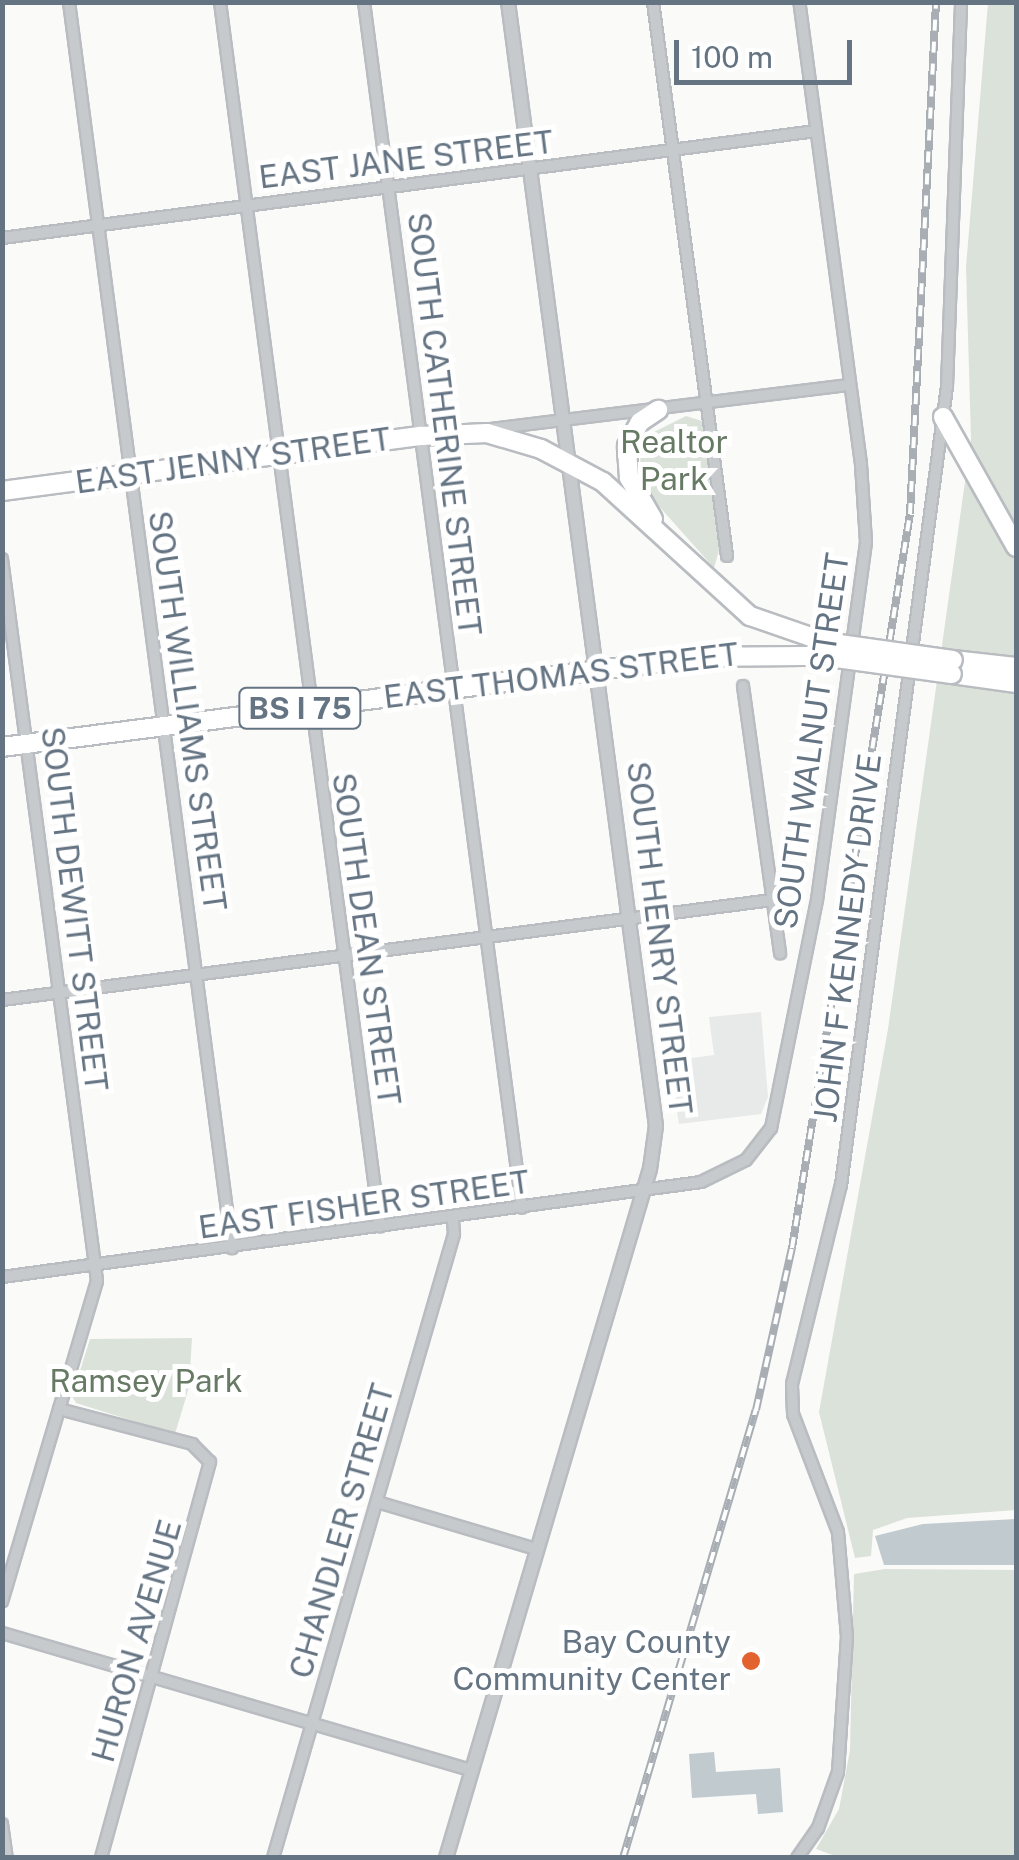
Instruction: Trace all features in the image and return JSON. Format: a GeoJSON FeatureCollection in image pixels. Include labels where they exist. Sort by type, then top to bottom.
{"type":"FeatureCollection","features":[{"type":"Feature","properties":{"kind":"highway"},"geometry":{"type":"LineString","coordinates":[[658,410],[632,434],[626,462],[666,541]]}},
{"type":"Feature","properties":{"kind":"highway"},"geometry":{"type":"LineString","coordinates":[[943,416],[1016,547]]}},
{"type":"Feature","properties":{"kind":"highway","name":"EAST JENNY STREET"},"geometry":{"type":"LineString","coordinates":[[2,491],[464,432],[487,433],[570,462]]}},
{"type":"Feature","properties":{"kind":"highway","name":"BS I 75"},"geometry":{"type":"LineString","coordinates":[[570,462],[603,482],[750,616],[823,648],[952,667],[1016,682]]}},
{"type":"Feature","properties":{"kind":"highway","name":"EAST THOMAS STREET"},"geometry":{"type":"LineString","coordinates":[[2,747],[453,688],[823,648]]}},
{"type":"Feature","properties":{"kind":"highway","name":"BS I 75"},"geometry":{"type":"LineString","coordinates":[[952,667],[1016,667]]}},
{"type":"Feature","properties":{"kind":"street","name":"SOUTH WILLIAMS STREET"},"geometry":{"type":"LineString","coordinates":[[69,2],[232,1248]]}},
{"type":"Feature","properties":{"kind":"street","name":"SOUTH DEAN STREET"},"geometry":{"type":"LineString","coordinates":[[220,2],[380,1227]]}},
{"type":"Feature","properties":{"kind":"street","name":"SOUTH CATHERINE STREET"},"geometry":{"type":"LineString","coordinates":[[364,2],[522,1208]]}},
{"type":"Feature","properties":{"kind":"street","name":"SOUTH HENRY STREET"},"geometry":{"type":"LineString","coordinates":[[446,1858],[641,1193],[656,1126],[508,2]]}},
{"type":"Feature","properties":{"kind":"street"},"geometry":{"type":"LineString","coordinates":[[653,2],[727,556]]}},
{"type":"Feature","properties":{"kind":"street","name":"SOUTH WALNUT STREET"},"geometry":{"type":"LineString","coordinates":[[730,1170],[759,1146],[780,1106],[817,900],[866,542],[798,2]]}},
{"type":"Feature","properties":{"kind":"street","name":"JOHN F KENNEDY DRIVE"},"geometry":{"type":"LineString","coordinates":[[797,1858],[818,1828],[838,1772],[846,1637],[838,1532],[792,1414],[792,1384],[842,1185],[943,416],[961,2]]}},
{"type":"Feature","properties":{"kind":"street","name":"EAST JANE STREET"},"geometry":{"type":"LineString","coordinates":[[2,238],[816,132]]}},
{"type":"Feature","properties":{"kind":"street","name":"EAST JENNY STREET"},"geometry":{"type":"LineString","coordinates":[[464,432],[846,385]]}},
{"type":"Feature","properties":{"kind":"street","name":"SOUTH DEWITT STREET"},"geometry":{"type":"LineString","coordinates":[[2,559],[97,1281],[2,1601]]}},
{"type":"Feature","properties":{"kind":"street"},"geometry":{"type":"LineString","coordinates":[[742,686],[780,953]]}},
{"type":"Feature","properties":{"kind":"street"},"geometry":{"type":"LineString","coordinates":[[2,1000],[772,900]]}},
{"type":"Feature","properties":{"kind":"street","name":"EAST FISHER STREET"},"geometry":{"type":"LineString","coordinates":[[2,1277],[641,1193],[730,1170]]}},
{"type":"Feature","properties":{"kind":"street","name":"CHANDLER STREET"},"geometry":{"type":"LineString","coordinates":[[274,1858],[454,1234],[452,1218]]}},
{"type":"Feature","properties":{"kind":"street","name":"HURON AVENUE"},"geometry":{"type":"LineString","coordinates":[[59,1409],[192,1444],[207,1454],[209,1483],[101,1858]]}},
{"type":"Feature","properties":{"kind":"street"},"geometry":{"type":"LineString","coordinates":[[377,1502],[536,1549]]}},
{"type":"Feature","properties":{"kind":"street"},"geometry":{"type":"LineString","coordinates":[[2,1632],[471,1770]]}},
{"type":"Feature","properties":{"kind":"street"},"geometry":{"type":"LineString","coordinates":[[2,1824],[7,1858]]}},
{"type":"Feature","properties":{"kind":"shaded area"},"geometry":{"type":"Polygon","coordinates":[[[761,1012],[768,1097],[761,1114],[679,1124],[669,1061],[714,1055],[709,1017],[761,1012]]]}},
{"type":"Feature","properties":{"kind":"shaded area"},"geometry":{"type":"Polygon","coordinates":[[[1016,1519],[1016,1565],[884,1565],[875,1536],[923,1524],[1016,1519]]]}},
{"type":"Feature","properties":{"kind":"shaded area"},"geometry":{"type":"Polygon","coordinates":[[[714,1752],[716,1772],[780,1768],[783,1812],[758,1814],[756,1794],[692,1798],[689,1754],[714,1752]]]}},
{"type":"Feature","properties":{"kind":"green space"},"geometry":{"type":"Polygon","coordinates":[[[988,3],[1016,3],[1016,1510],[907,1518],[873,1530],[871,1556],[855,1558],[819,1412],[888,1029],[971,439],[966,267],[988,3]]]}},
{"type":"Feature","properties":{"kind":"green space","name":"Realtor Park"},"geometry":{"type":"Polygon","coordinates":[[[686,416],[702,421],[719,550],[714,568],[649,495],[640,465],[642,438],[686,416]]]}},
{"type":"Feature","properties":{"kind":"green space","name":"Ramsey Park"},"geometry":{"type":"Polygon","coordinates":[[[192,1338],[189,1387],[175,1434],[76,1403],[72,1396],[90,1339],[192,1338]]]}},
{"type":"Feature","properties":{"kind":"green space"},"geometry":{"type":"Polygon","coordinates":[[[885,1569],[1016,1570],[1016,1857],[841,1858],[816,1849],[839,1809],[850,1750],[854,1574],[885,1569]]]}},
{"type":"Feature","properties":{"kind":"railway"},"geometry":{"type":"LineString","coordinates":[[623,1858],[756,1410],[792,1248],[910,514],[936,2]]}},
{"type":"Feature","properties":{"kind":"place","name":"Bay County Community Center"},"geometry":{"type":"Point","coordinates":[751,1661]}}]}
